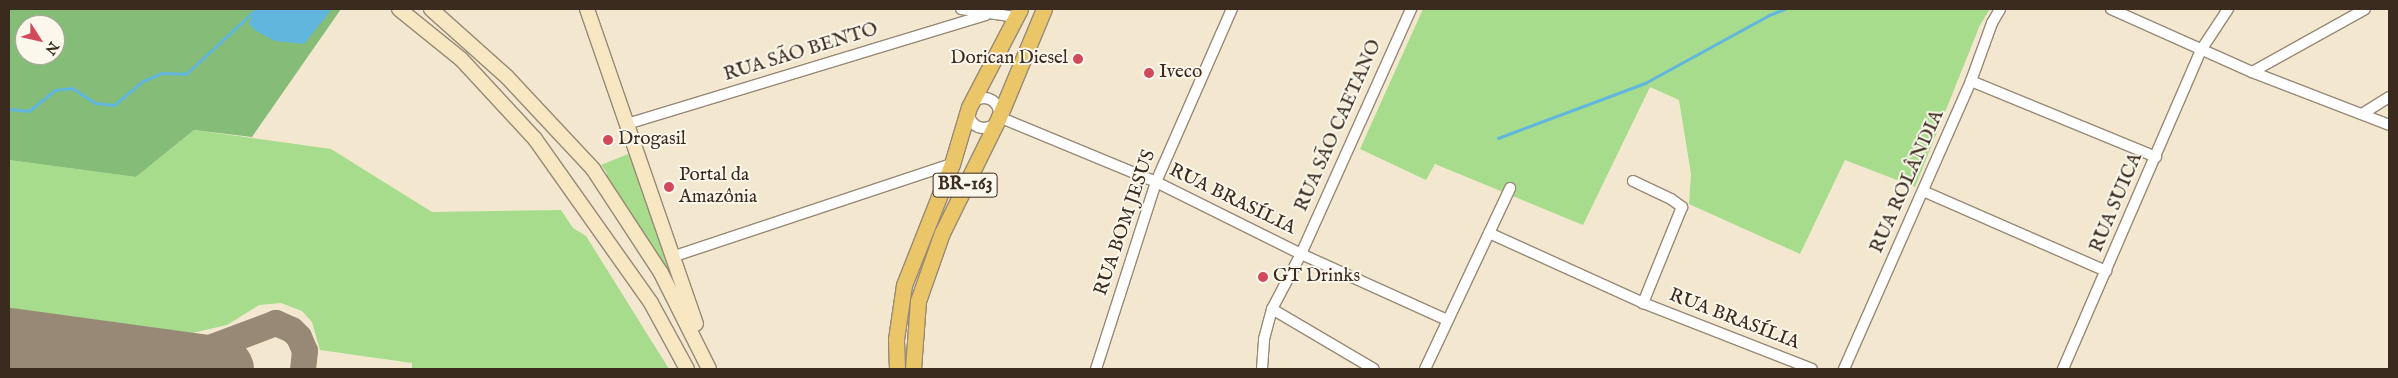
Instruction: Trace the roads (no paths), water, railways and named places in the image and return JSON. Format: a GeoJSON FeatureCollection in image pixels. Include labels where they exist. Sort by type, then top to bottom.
{"type":"FeatureCollection","features":[{"type":"Feature","properties":{"kind":"main road"},"geometry":{"type":"LineString","coordinates":[[399,9],[461,59],[535,139],[651,303],[687,369]]}},
{"type":"Feature","properties":{"kind":"main road"},"geometry":{"type":"LineString","coordinates":[[431,9],[507,76],[593,169],[661,273],[711,369]]}},
{"type":"Feature","properties":{"kind":"main road"},"geometry":{"type":"LineString","coordinates":[[587,9],[711,369]]}},
{"type":"Feature","properties":{"kind":"main road","name":"BR-163"},"geometry":{"type":"LineString","coordinates":[[913,369],[918,301],[942,232],[999,117],[1044,9]]}},
{"type":"Feature","properties":{"kind":"main road","name":"BR-163"},"geometry":{"type":"LineString","coordinates":[[897,369],[896,339],[904,285],[952,164],[969,107],[1018,13]]}},
{"type":"Feature","properties":{"kind":"street"},"geometry":{"type":"LineString","coordinates":[[960,9],[986,15],[1018,13]]}},
{"type":"Feature","properties":{"kind":"street","name":"RUA BOM JESUS"},"geometry":{"type":"LineString","coordinates":[[1096,369],[1156,182],[1232,9]]}},
{"type":"Feature","properties":{"kind":"street","name":"RUA SÃO CAETANO"},"geometry":{"type":"LineString","coordinates":[[1262,369],[1264,339],[1272,309],[1301,254],[1411,9]]}},
{"type":"Feature","properties":{"kind":"street","name":"RUA ROLÂNDIA"},"geometry":{"type":"LineString","coordinates":[[1844,369],[1972,81],[1992,23],[2000,9]]}},
{"type":"Feature","properties":{"kind":"street"},"geometry":{"type":"LineString","coordinates":[[2111,9],[2252,72],[2389,125]]}},
{"type":"Feature","properties":{"kind":"street","name":"RUA SUICA"},"geometry":{"type":"LineString","coordinates":[[2064,369],[2200,50],[2228,9]]}},
{"type":"Feature","properties":{"kind":"street"},"geometry":{"type":"LineString","coordinates":[[2252,72],[2364,9]]}},
{"type":"Feature","properties":{"kind":"street","name":"RUA SÃO BENTO"},"geometry":{"type":"LineString","coordinates":[[627,124],[986,15]]}},
{"type":"Feature","properties":{"kind":"street"},"geometry":{"type":"LineString","coordinates":[[1972,81],[2156,157]]}},
{"type":"Feature","properties":{"kind":"street"},"geometry":{"type":"LineString","coordinates":[[2362,114],[2389,97]]}},
{"type":"Feature","properties":{"kind":"street"},"geometry":{"type":"LineString","coordinates":[[989,99],[999,109],[999,117],[988,128],[980,128],[970,118],[969,107],[977,100],[989,99]]}},
{"type":"Feature","properties":{"kind":"street","name":"RUA BRASÍLIA"},"geometry":{"type":"LineString","coordinates":[[999,117],[1156,182],[1301,254],[1447,320]]}},
{"type":"Feature","properties":{"kind":"street"},"geometry":{"type":"LineString","coordinates":[[672,257],[952,164]]}},
{"type":"Feature","properties":{"kind":"street","name":"RUA BRASÍLIA"},"geometry":{"type":"LineString","coordinates":[[1633,181],[1671,199],[1682,208],[1643,303]]}},
{"type":"Feature","properties":{"kind":"street"},"geometry":{"type":"LineString","coordinates":[[1425,369],[1510,188]]}},
{"type":"Feature","properties":{"kind":"street"},"geometry":{"type":"LineString","coordinates":[[1923,191],[2106,272]]}},
{"type":"Feature","properties":{"kind":"street","name":"RUA BRASÍLIA"},"geometry":{"type":"LineString","coordinates":[[1489,232],[1643,303],[1812,369]]}},
{"type":"Feature","properties":{"kind":"street"},"geometry":{"type":"LineString","coordinates":[[1272,309],[1374,369]]}},
{"type":"Feature","properties":{"kind":"water"},"geometry":{"type":"Polygon","coordinates":[[[255,9],[332,9],[304,44],[275,41],[256,31],[249,24],[255,9]]]}},
{"type":"Feature","properties":{"kind":"waterway"},"geometry":{"type":"LineString","coordinates":[[1498,138],[1645,83],[1769,15],[1785,9]]}},
{"type":"Feature","properties":{"kind":"waterway"},"geometry":{"type":"LineString","coordinates":[[9,109],[29,111],[55,90],[72,88],[95,103],[114,105],[143,81],[162,73],[186,74],[253,12]]}},
{"type":"Feature","properties":{"kind":"place","name":"Dorican Diesel"},"geometry":{"type":"Point","coordinates":[1078,59]}},
{"type":"Feature","properties":{"kind":"place","name":"Iveco"},"geometry":{"type":"Point","coordinates":[1149,73]}},
{"type":"Feature","properties":{"kind":"place","name":"Drogasil"},"geometry":{"type":"Point","coordinates":[608,140]}},
{"type":"Feature","properties":{"kind":"place","name":"Portal da Amazônia"},"geometry":{"type":"Point","coordinates":[669,187]}},
{"type":"Feature","properties":{"kind":"place","name":"GT Drinks"},"geometry":{"type":"Point","coordinates":[1263,277]}}]}
